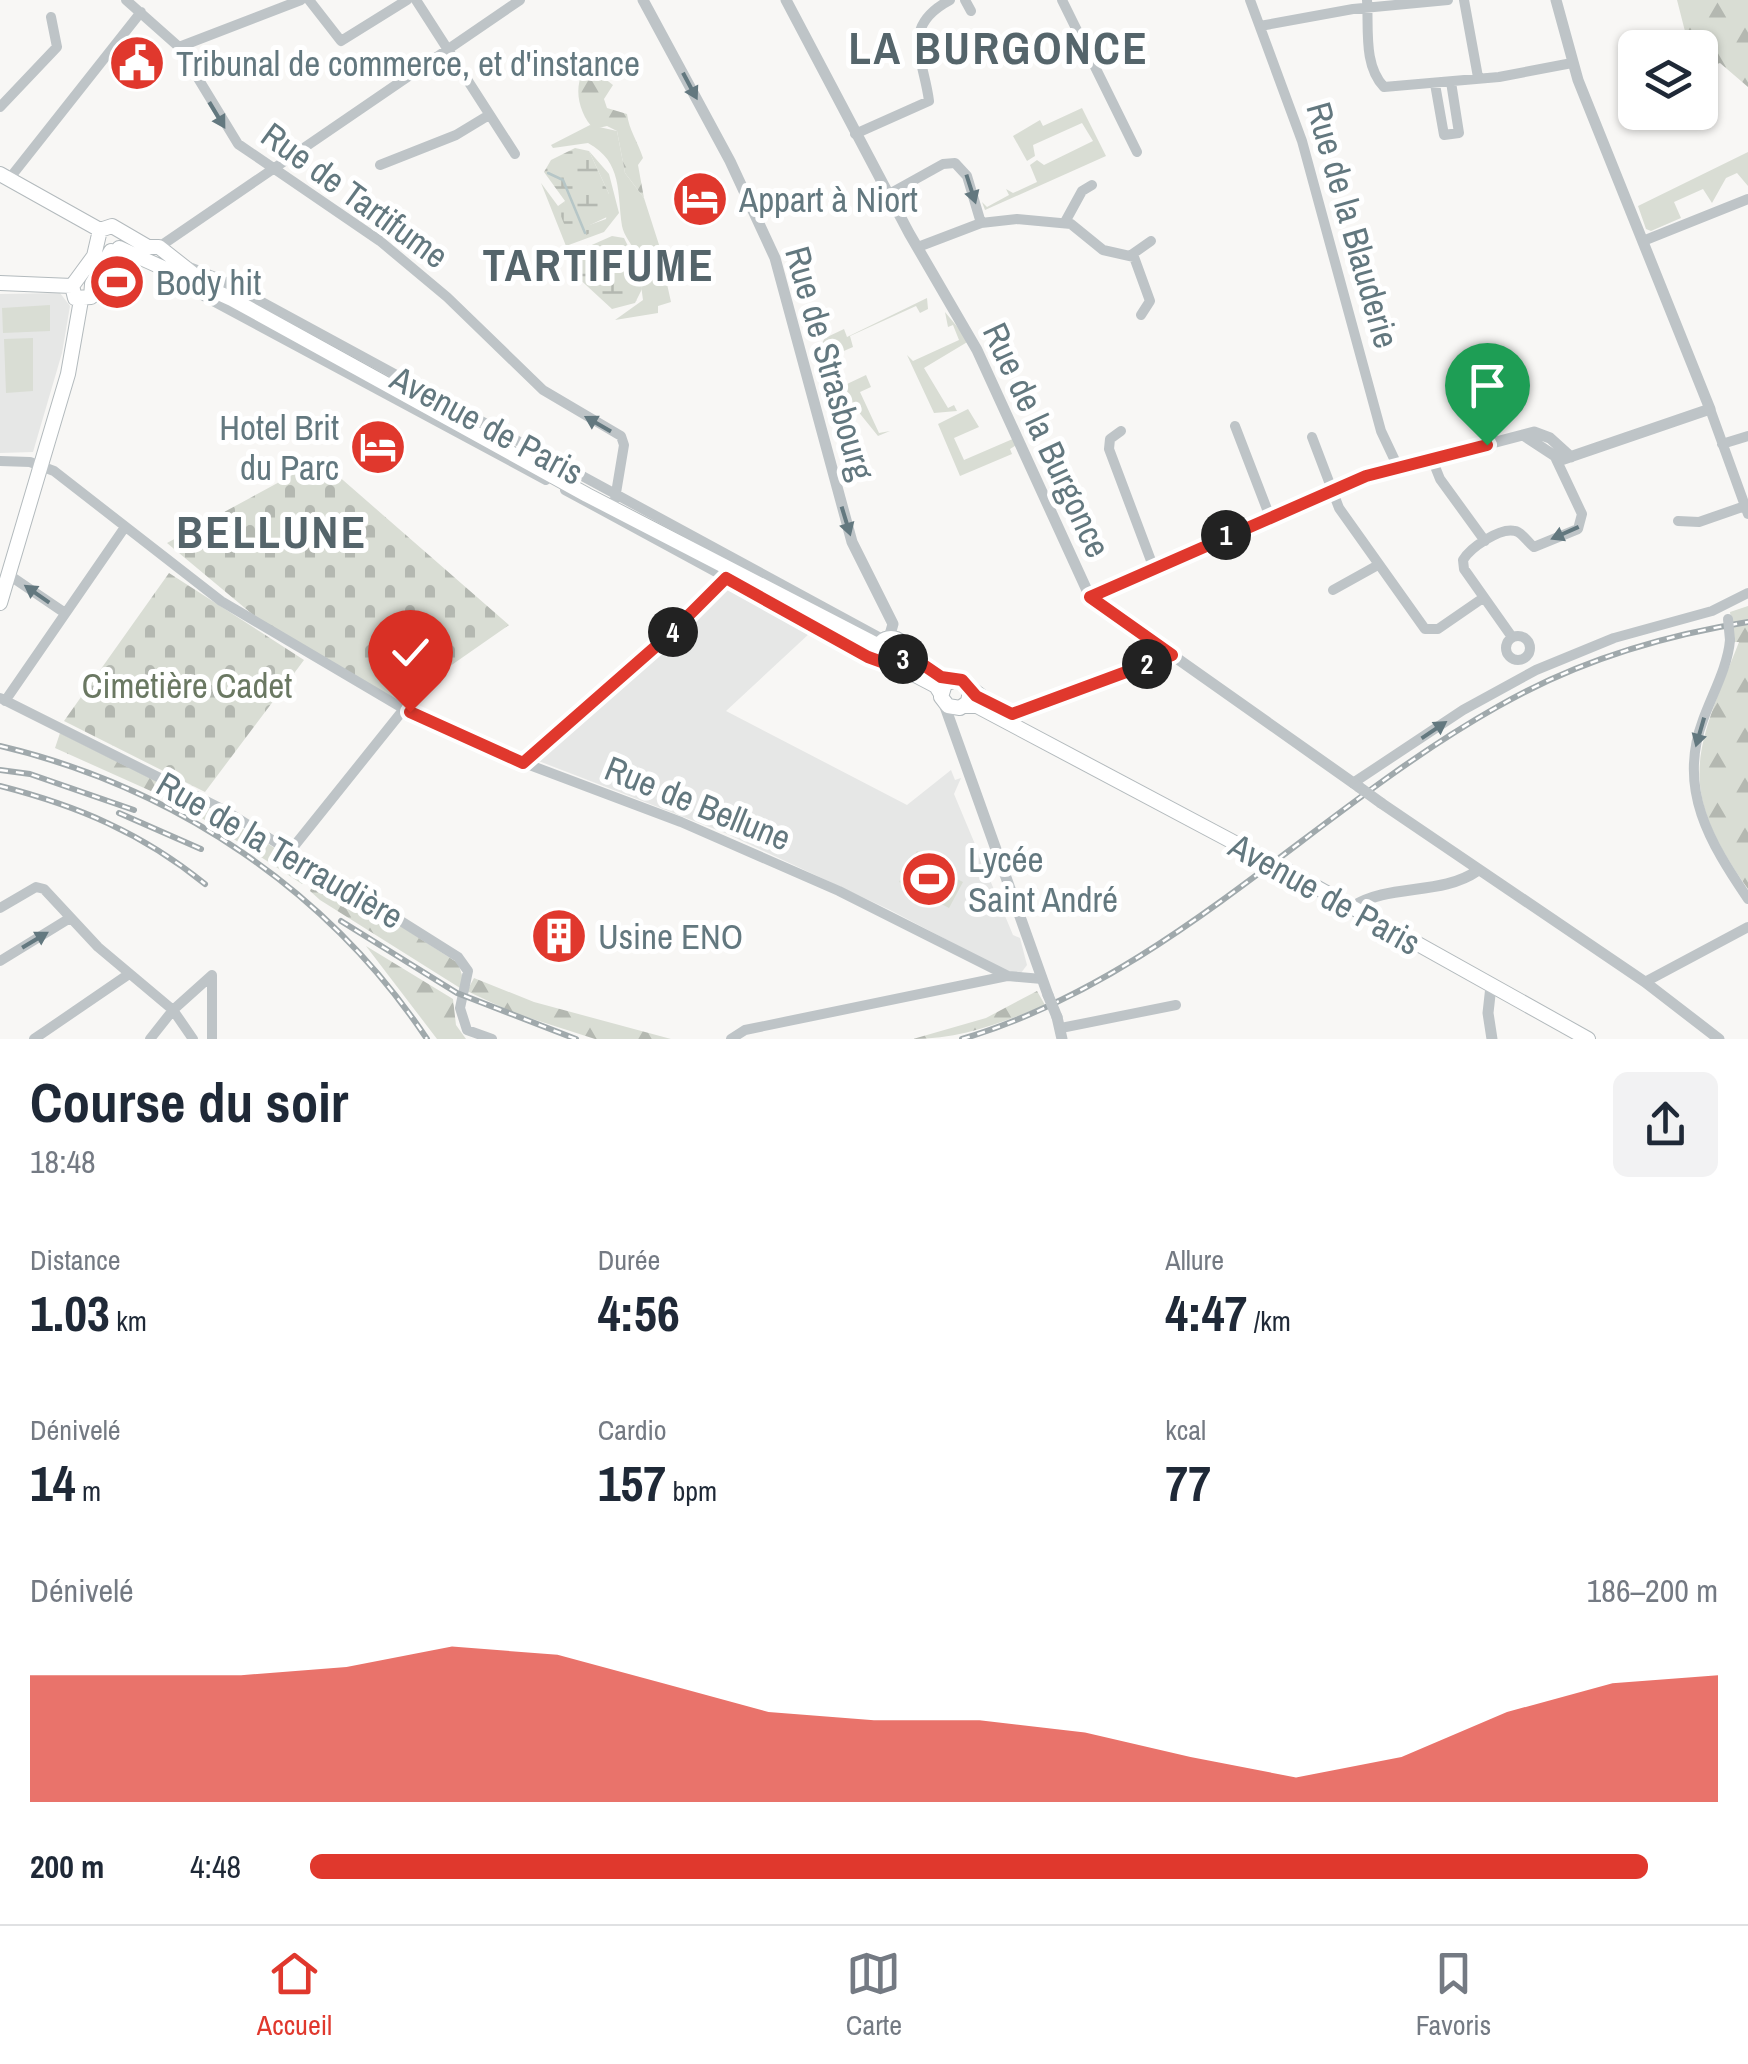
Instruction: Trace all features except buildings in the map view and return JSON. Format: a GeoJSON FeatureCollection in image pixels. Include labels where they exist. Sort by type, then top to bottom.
{"type":"FeatureCollection","features":[{"type":"Feature","properties":{"kind":"main road","name":"Avenue de Paris"},"geometry":{"type":"LineString","coordinates":[[4,176],[110,241],[178,264],[233,304]]}},
{"type":"Feature","properties":{"kind":"main road"},"geometry":{"type":"LineString","coordinates":[[0,606],[68,374],[81,300],[74,295],[110,241]]}},
{"type":"Feature","properties":{"kind":"main road","name":"Avenue de Paris"},"geometry":{"type":"LineString","coordinates":[[155,257],[233,304],[250,308],[294,338],[569,482],[612,500],[792,603],[888,652],[951,680],[962,680],[970,690],[1063,748]]}},
{"type":"Feature","properties":{"kind":"main road"},"geometry":{"type":"LineString","coordinates":[[0,283],[81,283]]}},
{"type":"Feature","properties":{"kind":"main road","name":"Avenue de Paris"},"geometry":{"type":"LineString","coordinates":[[888,652],[936,686],[951,702],[977,706],[1063,748],[1588,1039]]}},
{"type":"Feature","properties":{"kind":"main road"},"geometry":{"type":"LineString","coordinates":[[951,680],[951,702]]}},
{"type":"Feature","properties":{"kind":"main road"},"geometry":{"type":"LineString","coordinates":[[951,702],[970,690]]}},
{"type":"Feature","properties":{"kind":"street","name":"Rue de Tartifume"},"geometry":{"type":"LineString","coordinates":[[126,0],[179,47],[231,137],[380,241],[448,297],[543,390],[621,436],[624,445],[612,500]]}},
{"type":"Feature","properties":{"kind":"street"},"geometry":{"type":"LineString","coordinates":[[179,47],[301,0]]}},
{"type":"Feature","properties":{"kind":"street"},"geometry":{"type":"LineString","coordinates":[[309,0],[342,41],[407,0]]}},
{"type":"Feature","properties":{"kind":"street"},"geometry":{"type":"LineString","coordinates":[[416,0],[515,154]]}},
{"type":"Feature","properties":{"kind":"street"},"geometry":{"type":"LineString","coordinates":[[155,257],[272,168],[520,0]]}},
{"type":"Feature","properties":{"kind":"street","name":"Rue de Strasbourg"},"geometry":{"type":"LineString","coordinates":[[643,0],[776,258],[833,481],[862,567],[893,624],[888,652]]}},
{"type":"Feature","properties":{"kind":"street","name":"Rue de la Burgonce"},"geometry":{"type":"LineString","coordinates":[[786,0],[986,366],[1090,597],[1477,871],[1645,982],[1719,1039]]}},
{"type":"Feature","properties":{"kind":"street"},"geometry":{"type":"LineString","coordinates":[[856,134],[929,101],[917,60],[918,42],[929,14],[950,0]]}},
{"type":"Feature","properties":{"kind":"street"},"geometry":{"type":"LineString","coordinates":[[1062,0],[1136,152]]}},
{"type":"Feature","properties":{"kind":"street","name":"Rue de la Blauderie"},"geometry":{"type":"LineString","coordinates":[[1250,0],[1302,141],[1382,431],[1398,467]]}},
{"type":"Feature","properties":{"kind":"street"},"geometry":{"type":"LineString","coordinates":[[1260,26],[1368,4],[1448,0]]}},
{"type":"Feature","properties":{"kind":"street"},"geometry":{"type":"LineString","coordinates":[[1464,0],[1478,77]]}},
{"type":"Feature","properties":{"kind":"street"},"geometry":{"type":"LineString","coordinates":[[1558,0],[1572,63],[1746,510],[1698,522],[1678,521]]}},
{"type":"Feature","properties":{"kind":"street"},"geometry":{"type":"LineString","coordinates":[[1368,4],[1375,77],[1384,86],[1436,84],[1572,63]]}},
{"type":"Feature","properties":{"kind":"street"},"geometry":{"type":"LineString","coordinates":[[4,176],[141,12]]}},
{"type":"Feature","properties":{"kind":"street"},"geometry":{"type":"LineString","coordinates":[[0,108],[56,47],[51,16]]}},
{"type":"Feature","properties":{"kind":"street"},"geometry":{"type":"LineString","coordinates":[[1436,84],[1444,135],[1459,132],[1451,82]]}},
{"type":"Feature","properties":{"kind":"street"},"geometry":{"type":"LineString","coordinates":[[380,165],[456,135],[489,115]]}},
{"type":"Feature","properties":{"kind":"street"},"geometry":{"type":"LineString","coordinates":[[889,194],[943,164],[955,163],[967,176],[981,222]]}},
{"type":"Feature","properties":{"kind":"street"},"geometry":{"type":"LineString","coordinates":[[1066,222],[1082,191],[1092,185]]}},
{"type":"Feature","properties":{"kind":"street"},"geometry":{"type":"LineString","coordinates":[[1643,242],[1748,198]]}},
{"type":"Feature","properties":{"kind":"street"},"geometry":{"type":"LineString","coordinates":[[918,247],[981,222],[1066,222],[1103,250],[1131,255],[1150,241]]}},
{"type":"Feature","properties":{"kind":"street"},"geometry":{"type":"LineString","coordinates":[[1131,255],[1150,301],[1141,315]]}},
{"type":"Feature","properties":{"kind":"street","name":"Avenue de Paris"},"geometry":{"type":"LineString","coordinates":[[178,264],[207,272],[792,603]]}},
{"type":"Feature","properties":{"kind":"street","name":"Avenue de Paris"},"geometry":{"type":"LineString","coordinates":[[233,304],[433,411],[726,578],[792,603]]}},
{"type":"Feature","properties":{"kind":"street"},"geometry":{"type":"LineString","coordinates":[[1556,460],[1710,410]]}},
{"type":"Feature","properties":{"kind":"street"},"geometry":{"type":"LineString","coordinates":[[1236,426],[1270,517]]}},
{"type":"Feature","properties":{"kind":"street"},"geometry":{"type":"LineString","coordinates":[[1121,431],[1110,439],[1109,449],[1153,566]]}},
{"type":"Feature","properties":{"kind":"street"},"geometry":{"type":"LineString","coordinates":[[1090,597],[1153,566],[1398,467],[1523,435],[1545,434],[1572,457]]}},
{"type":"Feature","properties":{"kind":"street"},"geometry":{"type":"LineString","coordinates":[[1512,637],[1463,564],[1468,552],[1513,530],[1534,547],[1578,529],[1582,514],[1556,460],[1523,435]]}},
{"type":"Feature","properties":{"kind":"street"},"geometry":{"type":"LineString","coordinates":[[1722,444],[1748,436]]}},
{"type":"Feature","properties":{"kind":"street"},"geometry":{"type":"LineString","coordinates":[[1312,437],[1331,491],[1378,565],[1430,631],[1483,598]]}},
{"type":"Feature","properties":{"kind":"street"},"geometry":{"type":"LineString","coordinates":[[1432,459],[1440,479],[1485,541]]}},
{"type":"Feature","properties":{"kind":"street"},"geometry":{"type":"LineString","coordinates":[[0,461],[41,464]]}},
{"type":"Feature","properties":{"kind":"street","name":"Rue de Bellune"},"geometry":{"type":"LineString","coordinates":[[41,464],[257,625],[404,709],[523,763],[771,861],[890,915],[1008,976],[1024,981],[1042,979]]}},
{"type":"Feature","properties":{"kind":"street"},"geometry":{"type":"LineString","coordinates":[[2,698],[125,527]]}},
{"type":"Feature","properties":{"kind":"street"},"geometry":{"type":"LineString","coordinates":[[704,556],[713,571]]}},
{"type":"Feature","properties":{"kind":"street"},"geometry":{"type":"LineString","coordinates":[[1333,590],[1378,565]]}},
{"type":"Feature","properties":{"kind":"street"},"geometry":{"type":"LineString","coordinates":[[9,576],[65,613]]}},
{"type":"Feature","properties":{"kind":"street"},"geometry":{"type":"LineString","coordinates":[[523,763],[702,605],[726,578]]}},
{"type":"Feature","properties":{"kind":"street"},"geometry":{"type":"LineString","coordinates":[[1356,785],[1463,710],[1536,670],[1614,638],[1726,606],[1748,594]]}},
{"type":"Feature","properties":{"kind":"street"},"geometry":{"type":"LineString","coordinates":[[1726,606],[1730,640],[1695,744],[1693,795],[1698,815],[1748,899]]}},
{"type":"Feature","properties":{"kind":"street"},"geometry":{"type":"LineString","coordinates":[[1012,714],[1172,655]]}},
{"type":"Feature","properties":{"kind":"street","name":"Rue de la Terraudière"},"geometry":{"type":"LineString","coordinates":[[2,698],[226,811],[464,961],[468,976],[461,1019],[467,1030],[492,1039]]}},
{"type":"Feature","properties":{"kind":"street"},"geometry":{"type":"LineString","coordinates":[[951,702],[949,726],[1022,913],[1060,1028],[1176,1005]]}},
{"type":"Feature","properties":{"kind":"street"},"geometry":{"type":"LineString","coordinates":[[291,850],[404,709]]}},
{"type":"Feature","properties":{"kind":"street"},"geometry":{"type":"LineString","coordinates":[[1352,907],[1377,894],[1460,880],[1477,871]]}},
{"type":"Feature","properties":{"kind":"street"},"geometry":{"type":"LineString","coordinates":[[0,908],[36,887],[173,1010],[192,1039]]}},
{"type":"Feature","properties":{"kind":"street"},"geometry":{"type":"LineString","coordinates":[[0,961],[70,918]]}},
{"type":"Feature","properties":{"kind":"street"},"geometry":{"type":"LineString","coordinates":[[1645,982],[1748,927]]}},
{"type":"Feature","properties":{"kind":"street"},"geometry":{"type":"LineString","coordinates":[[150,1039],[173,1010],[223,964]]}},
{"type":"Feature","properties":{"kind":"street"},"geometry":{"type":"LineString","coordinates":[[34,1039],[129,974]]}},
{"type":"Feature","properties":{"kind":"street"},"geometry":{"type":"LineString","coordinates":[[212,975],[212,1039]]}},
{"type":"Feature","properties":{"kind":"street"},"geometry":{"type":"LineString","coordinates":[[731,1039],[745,1030],[1008,976]]}},
{"type":"Feature","properties":{"kind":"street"},"geometry":{"type":"LineString","coordinates":[[1491,986],[1488,1013],[1492,1039]]}},
{"type":"Feature","properties":{"kind":"shaded area"},"geometry":{"type":"Polygon","coordinates":[[[60,293],[70,306],[62,353],[33,452],[0,453],[0,294],[60,293]]]}},
{"type":"Feature","properties":{"kind":"shaded area"},"geometry":{"type":"Polygon","coordinates":[[[722,585],[810,633],[726,711],[907,805],[951,770],[955,780],[961,778],[954,794],[1013,935],[1020,938],[1027,965],[1021,973],[1010,973],[890,910],[725,833],[536,760],[722,585]]]}},
{"type":"Feature","properties":{"kind":"green space"},"geometry":{"type":"Polygon","coordinates":[[[1677,0],[1748,0],[1748,87],[1718,64],[1718,30],[1685,30],[1677,0]]]}},
{"type":"Feature","properties":{"kind":"green space"},"geometry":{"type":"Polygon","coordinates":[[[595,71],[613,85],[604,99],[607,108],[627,114],[643,158],[638,165],[644,198],[625,173],[617,131],[607,126],[594,129],[582,110],[580,79],[583,72],[595,71]]]}},
{"type":"Feature","properties":{"kind":"green space"},"geometry":{"type":"Polygon","coordinates":[[[1082,108],[1106,156],[985,210],[982,202],[987,207],[1009,195],[1006,189],[1013,193],[1037,182],[1030,165],[1037,160],[1044,165],[1093,141],[1082,123],[1033,145],[1035,156],[1027,161],[1013,136],[1040,120],[1043,126],[1082,108]]]}},
{"type":"Feature","properties":{"kind":"green space"},"geometry":{"type":"Polygon","coordinates":[[[590,125],[617,131],[625,173],[644,198],[661,251],[658,279],[624,232],[616,179],[607,159],[588,143],[553,148],[551,145],[590,125]]]}},
{"type":"Feature","properties":{"kind":"green space"},"geometry":{"type":"Polygon","coordinates":[[[575,148],[589,151],[609,194],[609,216],[588,226],[590,233],[584,236],[580,228],[565,226],[560,214],[565,201],[544,172],[551,160],[575,148]]]}},
{"type":"Feature","properties":{"kind":"green space"},"geometry":{"type":"Polygon","coordinates":[[[589,151],[609,174],[619,213],[604,232],[566,246],[541,183],[558,206],[565,201],[564,208],[581,228],[606,219],[609,194],[589,151]]]}},
{"type":"Feature","properties":{"kind":"green space"},"geometry":{"type":"Polygon","coordinates":[[[1748,152],[1748,186],[1737,173],[1726,178],[1712,203],[1703,189],[1674,202],[1681,218],[1651,231],[1646,229],[1638,206],[1748,152]]]}},
{"type":"Feature","properties":{"kind":"green space"},"geometry":{"type":"Polygon","coordinates":[[[612,236],[624,238],[636,262],[642,289],[635,303],[612,309],[574,274],[567,256],[612,236]]]}},
{"type":"Feature","properties":{"kind":"green space"},"geometry":{"type":"Polygon","coordinates":[[[637,255],[657,286],[665,275],[671,302],[658,306],[658,313],[615,320],[643,300],[637,255]]]}},
{"type":"Feature","properties":{"kind":"green space"},"geometry":{"type":"Polygon","coordinates":[[[927,298],[928,309],[920,313],[916,306],[850,336],[853,347],[830,357],[847,384],[866,375],[871,387],[860,392],[879,433],[890,431],[878,436],[823,368],[819,348],[825,338],[844,329],[847,337],[927,298]]]}},
{"type":"Feature","properties":{"kind":"green space"},"geometry":{"type":"Polygon","coordinates":[[[50,305],[50,331],[3,333],[2,308],[50,305]]]}},
{"type":"Feature","properties":{"kind":"green space"},"geometry":{"type":"Polygon","coordinates":[[[945,312],[969,341],[924,368],[948,408],[954,405],[957,411],[934,413],[907,355],[913,361],[959,340],[953,325],[948,327],[945,312]]]}},
{"type":"Feature","properties":{"kind":"green space"},"geometry":{"type":"Polygon","coordinates":[[[33,338],[33,391],[6,393],[4,339],[33,338]]]}},
{"type":"Feature","properties":{"kind":"green space"},"geometry":{"type":"Polygon","coordinates":[[[968,409],[979,427],[954,438],[964,460],[1015,438],[1018,444],[1010,449],[1012,454],[960,476],[938,424],[968,409]]]}},
{"type":"Feature","properties":{"kind":"green space"},"geometry":{"type":"Polygon","coordinates":[[[320,460],[509,625],[400,701],[263,623],[167,543],[320,460]]]}},
{"type":"Feature","properties":{"kind":"green space","name":"Cimetière Cadet"},"geometry":{"type":"Polygon","coordinates":[[[169,573],[304,660],[205,792],[64,721],[169,573]]]}},
{"type":"Feature","properties":{"kind":"green space"},"geometry":{"type":"Polygon","coordinates":[[[1748,606],[1748,889],[1709,822],[1701,794],[1700,768],[1703,741],[1739,642],[1734,642],[1730,612],[1748,606]]]}},
{"type":"Feature","properties":{"kind":"green space"},"geometry":{"type":"Polygon","coordinates":[[[60,733],[198,802],[313,871],[302,884],[182,805],[55,748],[60,733]]]}},
{"type":"Feature","properties":{"kind":"green space","name":"Lycée Saint André"},"geometry":{"type":"Polygon","coordinates":[[[917,851],[926,856],[932,852],[954,870],[951,876],[963,882],[949,908],[899,882],[917,851]]]}},
{"type":"Feature","properties":{"kind":"green space"},"geometry":{"type":"Polygon","coordinates":[[[318,873],[458,963],[463,978],[460,988],[320,900],[310,891],[318,873]]]}},
{"type":"Feature","properties":{"kind":"green space"},"geometry":{"type":"Polygon","coordinates":[[[366,946],[453,999],[456,1025],[466,1039],[437,1039],[366,946]]]}},
{"type":"Feature","properties":{"kind":"green space"},"geometry":{"type":"Polygon","coordinates":[[[474,978],[534,1002],[671,1039],[595,1039],[514,1013],[467,991],[474,978]]]}},
{"type":"Feature","properties":{"kind":"green space"},"geometry":{"type":"Polygon","coordinates":[[[1037,991],[1045,1005],[1013,1018],[964,1033],[913,1039],[986,1018],[1037,991]]]}},
{"type":"Feature","properties":{"kind":"waterway"},"geometry":{"type":"LineString","coordinates":[[548,173],[563,180],[585,233]]}},
{"type":"Feature","properties":{"kind":"railway"},"geometry":{"type":"LineString","coordinates":[[962,1039],[1037,1011],[1107,976],[1238,889],[1430,748],[1527,691],[1619,653],[1748,622]]}},
{"type":"Feature","properties":{"kind":"railway"},"geometry":{"type":"LineString","coordinates":[[0,746],[64,764],[126,788],[185,817],[242,852],[343,936],[387,985],[427,1039]]}},
{"type":"Feature","properties":{"kind":"railway"},"geometry":{"type":"LineString","coordinates":[[0,770],[30,774],[134,810]]}},
{"type":"Feature","properties":{"kind":"railway"},"geometry":{"type":"LineString","coordinates":[[0,786],[108,823],[157,850],[205,884]]}},
{"type":"Feature","properties":{"kind":"railway"},"geometry":{"type":"LineString","coordinates":[[119,813],[201,849]]}},
{"type":"Feature","properties":{"kind":"railway"},"geometry":{"type":"LineString","coordinates":[[341,921],[457,993],[576,1039]]}},
{"type":"Feature","properties":{"kind":"place","name":"Tribunal de commerce, et d'instance"},"geometry":{"type":"Point","coordinates":[137,63]}},
{"type":"Feature","properties":{"kind":"place","name":"Appart à Niort"},"geometry":{"type":"Point","coordinates":[700,199]}},
{"type":"Feature","properties":{"kind":"place","name":"Body hit"},"geometry":{"type":"Point","coordinates":[117,282]}},
{"type":"Feature","properties":{"kind":"place","name":"Hotel Brit du Parc"},"geometry":{"type":"Point","coordinates":[378,447]}},
{"type":"Feature","properties":{"kind":"place","name":"Lycée Saint André"},"geometry":{"type":"Point","coordinates":[929,879]}},
{"type":"Feature","properties":{"kind":"place","name":"Usine ENO"},"geometry":{"type":"Point","coordinates":[559,936]}},
{"type":"Feature","properties":{"kind":"district","name":"LA BURGONCE"},"geometry":{"type":"Point","coordinates":[999,47]}},
{"type":"Feature","properties":{"kind":"district","name":"TARTIFUME"},"geometry":{"type":"Point","coordinates":[599,264]}},
{"type":"Feature","properties":{"kind":"district","name":"BELLUNE"},"geometry":{"type":"Point","coordinates":[272,531]}},
{"type":"Feature","properties":{"kind":"route"},"geometry":{"type":"LineString","coordinates":[[410,712],[523,763],[702,605],[726,578],[868,657],[893,666],[906,653],[912,661],[941,677],[962,680],[973,694],[1012,714],[1172,655],[1090,597],[1153,566],[1366,476],[1487,445]]}}]}
